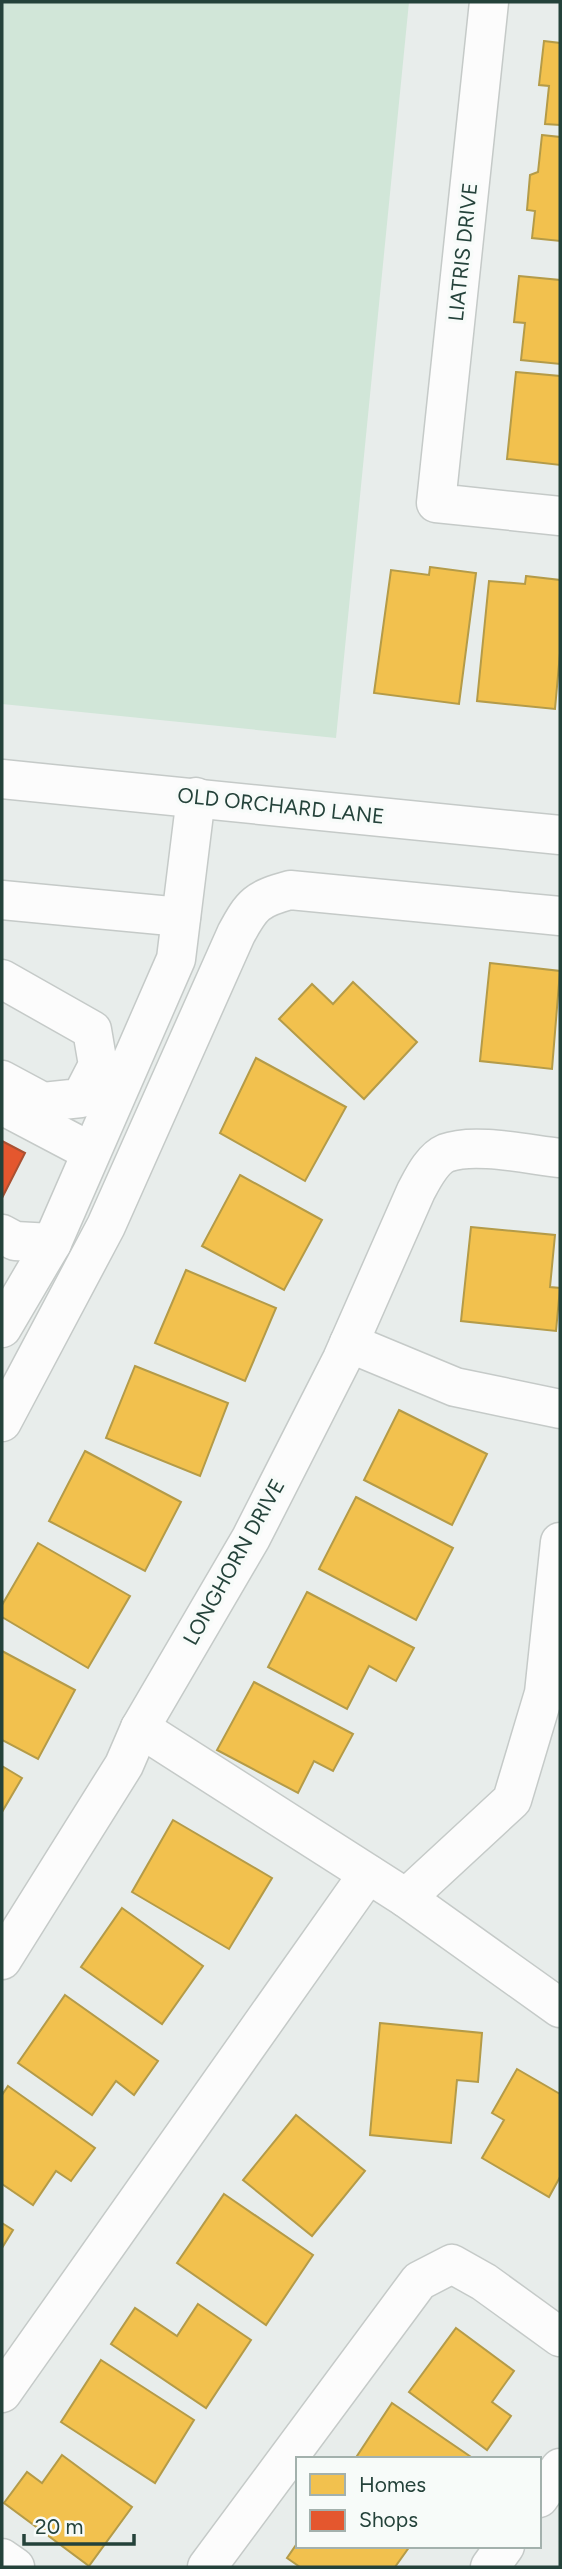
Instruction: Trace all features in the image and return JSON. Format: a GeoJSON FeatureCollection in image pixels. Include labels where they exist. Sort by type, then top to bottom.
{"type":"FeatureCollection","features":[{"type":"Feature","properties":{"kind":"street","name":"LIATRIS DRIVE"},"geometry":{"type":"LineString","coordinates":[[489,2],[436,503],[560,516]]}},
{"type":"Feature","properties":{"kind":"street","name":"OLD ORCHARD LANE"},"geometry":{"type":"LineString","coordinates":[[2,779],[560,835]]}},
{"type":"Feature","properties":{"kind":"street"},"geometry":{"type":"LineString","coordinates":[[2,1328],[51,1242],[176,959],[196,797]]}},
{"type":"Feature","properties":{"kind":"street"},"geometry":{"type":"LineString","coordinates":[[2,1422],[106,1226],[236,934],[249,910],[261,898],[290,890],[560,916]]}},
{"type":"Feature","properties":{"kind":"street"},"geometry":{"type":"LineString","coordinates":[[2,900],[181,917]]}},
{"type":"Feature","properties":{"kind":"street"},"geometry":{"type":"LineString","coordinates":[[2,979],[92,1030],[98,1065],[82,1098],[43,1102],[2,1080]]}},
{"type":"Feature","properties":{"kind":"street"},"geometry":{"type":"LineString","coordinates":[[2,1105],[91,1152]]}},
{"type":"Feature","properties":{"kind":"street","name":"LONGHORN DRIVE"},"geometry":{"type":"LineString","coordinates":[[2,1959],[124,1765],[140,1728],[251,1538],[349,1343],[415,1191],[428,1169],[445,1154],[476,1150],[560,1158]]}},
{"type":"Feature","properties":{"kind":"street"},"geometry":{"type":"LineString","coordinates":[[2,1234],[15,1241],[51,1242]]}},
{"type":"Feature","properties":{"kind":"street"},"geometry":{"type":"LineString","coordinates":[[349,1343],[455,1387],[560,1409]]}},
{"type":"Feature","properties":{"kind":"street"},"geometry":{"type":"LineString","coordinates":[[406,1898],[512,1800],[544,1693],[560,1542]]}},
{"type":"Feature","properties":{"kind":"street"},"geometry":{"type":"LineString","coordinates":[[140,1728],[406,1898],[560,2008]]}},
{"type":"Feature","properties":{"kind":"street"},"geometry":{"type":"LineString","coordinates":[[2,2393],[368,1874]]}},
{"type":"Feature","properties":{"kind":"street"},"geometry":{"type":"LineString","coordinates":[[207,2567],[419,2281],[452,2264],[484,2282],[560,2337]]}},
{"type":"Feature","properties":{"kind":"street"},"geometry":{"type":"LineString","coordinates":[[541,2495],[560,2468]]}},
{"type":"Feature","properties":{"kind":"street"},"geometry":{"type":"LineString","coordinates":[[490,2567],[504,2548]]}},
{"type":"Feature","properties":{"kind":"street"},"geometry":{"type":"LineString","coordinates":[[2,2558],[15,2567]]}},
{"type":"Feature","properties":{"kind":"green space"},"geometry":{"type":"Polygon","coordinates":[[[2,2],[409,2],[336,738],[2,704],[2,2]]]}},
{"type":"Feature","properties":{"kind":"building: Homes"},"geometry":{"type":"Polygon","coordinates":[[[544,41],[560,43],[560,125],[545,124],[549,86],[539,85],[544,41]]]}},
{"type":"Feature","properties":{"kind":"building: Homes"},"geometry":{"type":"Polygon","coordinates":[[[542,135],[560,137],[560,241],[532,238],[535,211],[527,210],[530,175],[538,172],[542,135]]]}},
{"type":"Feature","properties":{"kind":"building: Homes"},"geometry":{"type":"Polygon","coordinates":[[[519,276],[560,280],[560,364],[521,360],[525,323],[514,322],[519,276]]]}},
{"type":"Feature","properties":{"kind":"building: Homes"},"geometry":{"type":"Polygon","coordinates":[[[516,372],[560,376],[560,465],[507,459],[516,372]]]}},
{"type":"Feature","properties":{"kind":"building: Homes"},"geometry":{"type":"Polygon","coordinates":[[[430,567],[476,573],[459,704],[374,693],[391,570],[429,575],[430,567]]]}},
{"type":"Feature","properties":{"kind":"building: Homes"},"geometry":{"type":"Polygon","coordinates":[[[526,576],[560,580],[560,653],[555,709],[477,701],[489,581],[525,584],[526,576]]]}},
{"type":"Feature","properties":{"kind":"building: Homes"},"geometry":{"type":"Polygon","coordinates":[[[490,963],[560,971],[552,1069],[480,1061],[490,963]]]}},
{"type":"Feature","properties":{"kind":"building: Homes"},"geometry":{"type":"Polygon","coordinates":[[[353,982],[417,1042],[364,1099],[279,1019],[312,984],[333,1004],[353,982]]]}},
{"type":"Feature","properties":{"kind":"building: Homes"},"geometry":{"type":"Polygon","coordinates":[[[256,1058],[346,1107],[305,1181],[220,1133],[256,1058]]]}},
{"type":"Feature","properties":{"kind":"building: Homes"},"geometry":{"type":"Polygon","coordinates":[[[240,1175],[322,1220],[284,1290],[202,1246],[240,1175]]]}},
{"type":"Feature","properties":{"kind":"building: Homes"},"geometry":{"type":"Polygon","coordinates":[[[471,1227],[555,1235],[550,1287],[560,1288],[556,1331],[461,1321],[471,1227]]]}},
{"type":"Feature","properties":{"kind":"building: Homes"},"geometry":{"type":"Polygon","coordinates":[[[186,1270],[276,1308],[245,1381],[155,1343],[186,1270]]]}},
{"type":"Feature","properties":{"kind":"building: Homes"},"geometry":{"type":"Polygon","coordinates":[[[135,1366],[228,1403],[200,1476],[106,1438],[135,1366]]]}},
{"type":"Feature","properties":{"kind":"building: Homes"},"geometry":{"type":"Polygon","coordinates":[[[399,1410],[487,1454],[452,1525],[364,1480],[399,1410]]]}},
{"type":"Feature","properties":{"kind":"building: Homes"},"geometry":{"type":"Polygon","coordinates":[[[85,1451],[181,1502],[145,1571],[49,1521],[85,1451]]]}},
{"type":"Feature","properties":{"kind":"building: Homes"},"geometry":{"type":"Polygon","coordinates":[[[356,1497],[453,1548],[416,1620],[319,1569],[356,1497]]]}},
{"type":"Feature","properties":{"kind":"building: Homes"},"geometry":{"type":"Polygon","coordinates":[[[38,1543],[130,1596],[88,1668],[2,1617],[2,1605],[38,1543]]]}},
{"type":"Feature","properties":{"kind":"building: Homes"},"geometry":{"type":"Polygon","coordinates":[[[307,1592],[414,1648],[396,1681],[369,1666],[347,1709],[268,1667],[307,1592]]]}},
{"type":"Feature","properties":{"kind":"building: Homes"},"geometry":{"type":"Polygon","coordinates":[[[2,1651],[75,1690],[38,1759],[2,1740],[2,1651]]]}},
{"type":"Feature","properties":{"kind":"building: Homes"},"geometry":{"type":"Polygon","coordinates":[[[254,1682],[353,1734],[333,1771],[314,1761],[298,1793],[217,1750],[254,1682]]]}},
{"type":"Feature","properties":{"kind":"building: Homes"},"geometry":{"type":"Polygon","coordinates":[[[2,1766],[22,1778],[2,1812],[2,1766]]]}},
{"type":"Feature","properties":{"kind":"building: Homes"},"geometry":{"type":"Polygon","coordinates":[[[173,1820],[272,1878],[229,1949],[132,1892],[173,1820]]]}},
{"type":"Feature","properties":{"kind":"building: Homes"},"geometry":{"type":"Polygon","coordinates":[[[122,1908],[203,1966],[162,2024],[81,1967],[122,1908]]]}},
{"type":"Feature","properties":{"kind":"building: Homes"},"geometry":{"type":"Polygon","coordinates":[[[65,1995],[158,2061],[134,2095],[116,2081],[92,2115],[18,2063],[65,1995]]]}},
{"type":"Feature","properties":{"kind":"building: Homes"},"geometry":{"type":"Polygon","coordinates":[[[380,2023],[482,2033],[478,2082],[457,2080],[451,2143],[370,2135],[380,2023]]]}},
{"type":"Feature","properties":{"kind":"building: Homes"},"geometry":{"type":"Polygon","coordinates":[[[517,2069],[560,2094],[560,2177],[549,2197],[482,2158],[504,2120],[492,2113],[517,2069]]]}},
{"type":"Feature","properties":{"kind":"building: Homes"},"geometry":{"type":"Polygon","coordinates":[[[8,2086],[95,2148],[71,2181],[56,2171],[33,2205],[2,2184],[2,2095],[8,2086]]]}},
{"type":"Feature","properties":{"kind":"building: Homes"},"geometry":{"type":"Polygon","coordinates":[[[296,2115],[365,2171],[312,2236],[243,2180],[296,2115]]]}},
{"type":"Feature","properties":{"kind":"building: Homes"},"geometry":{"type":"Polygon","coordinates":[[[224,2194],[313,2255],[266,2325],[177,2263],[224,2194]]]}},
{"type":"Feature","properties":{"kind":"building: Homes"},"geometry":{"type":"Polygon","coordinates":[[[2,2223],[13,2230],[2,2248],[2,2223]]]}},
{"type":"Feature","properties":{"kind":"building: Homes"},"geometry":{"type":"Polygon","coordinates":[[[198,2304],[251,2340],[206,2408],[111,2344],[135,2308],[177,2336],[198,2304]]]}},
{"type":"Feature","properties":{"kind":"building: Homes"},"geometry":{"type":"Polygon","coordinates":[[[456,2328],[514,2371],[492,2402],[511,2416],[487,2450],[409,2392],[456,2328]]]}},
{"type":"Feature","properties":{"kind":"building: Homes"},"geometry":{"type":"Polygon","coordinates":[[[101,2360],[194,2420],[155,2483],[61,2422],[101,2360]]]}},
{"type":"Feature","properties":{"kind":"building: Homes"},"geometry":{"type":"Polygon","coordinates":[[[392,2403],[471,2457],[356,2457],[392,2403]]]}},
{"type":"Feature","properties":{"kind":"building: Homes"},"geometry":{"type":"Polygon","coordinates":[[[62,2455],[132,2507],[89,2566],[4,2503],[27,2472],[42,2483],[62,2455]]]}},
{"type":"Feature","properties":{"kind":"building: Homes"},"geometry":{"type":"Polygon","coordinates":[[[296,2545],[296,2548],[409,2548],[395,2567],[300,2567],[287,2558],[296,2545]]]}},
{"type":"Feature","properties":{"kind":"building: Shops"},"geometry":{"type":"Polygon","coordinates":[[[2,1141],[25,1153],[2,1198],[2,1141]]]}}]}
